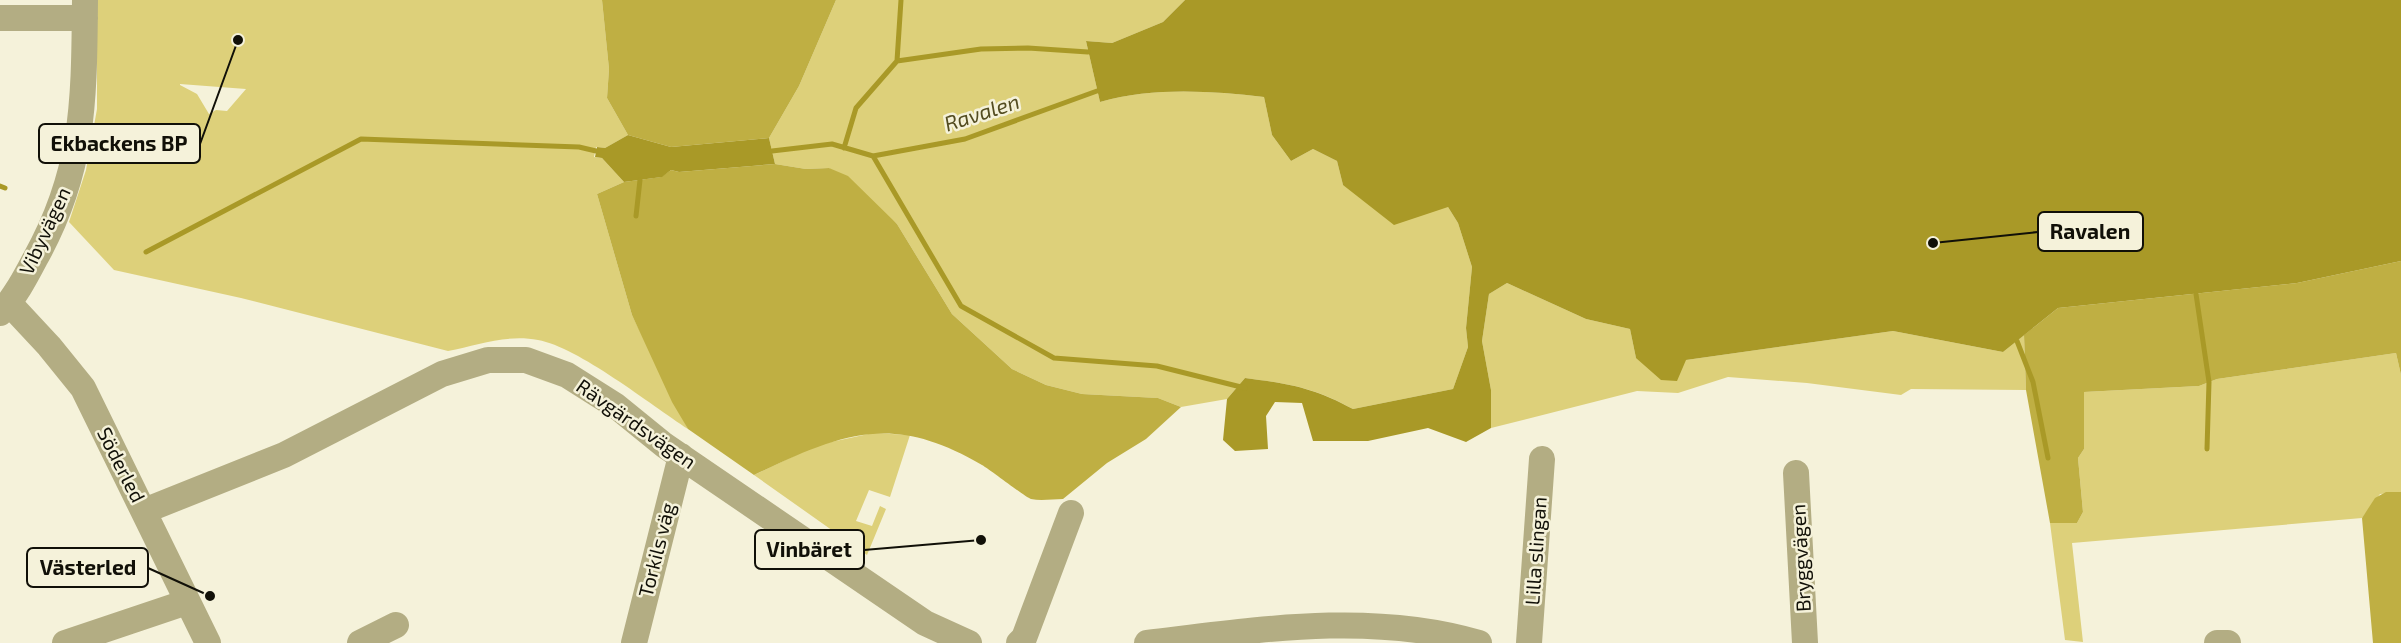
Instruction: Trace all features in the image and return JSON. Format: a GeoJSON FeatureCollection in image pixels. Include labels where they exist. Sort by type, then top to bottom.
{"type":"FeatureCollection","features":[{"type":"Feature","properties":{"kind":"street"},"geometry":{"type":"LineString","coordinates":[[0,18],[85,9]]}},
{"type":"Feature","properties":{"kind":"street","name":"Vibyvägen"},"geometry":{"type":"LineString","coordinates":[[5,308],[44,242],[74,167],[84,106],[85,9]]}},
{"type":"Feature","properties":{"kind":"street","name":"Söderled"},"geometry":{"type":"LineString","coordinates":[[5,308],[49,346],[83,388],[208,643]]}},
{"type":"Feature","properties":{"kind":"street","name":"Rävgärdsvägen"},"geometry":{"type":"LineString","coordinates":[[144,511],[284,455],[442,375],[488,360],[526,360],[567,375],[616,406],[681,456],[925,623],[969,643]]}},
{"type":"Feature","properties":{"kind":"street","name":"Torkils väg"},"geometry":{"type":"LineString","coordinates":[[634,643],[681,456]]}},
{"type":"Feature","properties":{"kind":"street","name":"Lilla slingan"},"geometry":{"type":"LineString","coordinates":[[1529,643],[1542,459]]}},
{"type":"Feature","properties":{"kind":"street","name":"Bryggvägen"},"geometry":{"type":"LineString","coordinates":[[1796,473],[1805,643]]}},
{"type":"Feature","properties":{"kind":"street"},"geometry":{"type":"LineString","coordinates":[[1019,643],[1024,638],[1071,513]]}},
{"type":"Feature","properties":{"kind":"street"},"geometry":{"type":"LineString","coordinates":[[64,643],[187,602]]}},
{"type":"Feature","properties":{"kind":"street"},"geometry":{"type":"LineString","coordinates":[[360,643],[396,625]]}},
{"type":"Feature","properties":{"kind":"street"},"geometry":{"type":"LineString","coordinates":[[1147,643],[1313,635],[1376,625],[1431,632],[1479,643]]}},
{"type":"Feature","properties":{"kind":"street"},"geometry":{"type":"LineString","coordinates":[[2217,643],[2226,643]]}},
{"type":"Feature","properties":{"kind":"shaded area"},"geometry":{"type":"Polygon","coordinates":[[[97,0],[602,0],[609,69],[607,98],[628,135],[605,148],[596,147],[594,157],[602,158],[624,182],[597,194],[632,315],[688,429],[573,353],[538,340],[504,339],[448,351],[241,298],[114,270],[69,222],[86,170],[97,109],[97,0]],[[180,84],[197,94],[209,114],[216,110],[227,111],[246,89],[180,84]]]}},
{"type":"Feature","properties":{"kind":"shaded area"},"geometry":{"type":"Polygon","coordinates":[[[602,0],[836,0],[799,86],[769,138],[671,147],[628,135],[607,98],[609,69],[602,0]]]}},
{"type":"Feature","properties":{"kind":"shaded area"},"geometry":{"type":"Polygon","coordinates":[[[836,0],[1185,0],[1163,22],[1112,43],[1086,41],[1100,102],[1161,92],[1223,93],[1264,97],[1272,135],[1291,161],[1313,149],[1337,161],[1343,185],[1448,207],[1458,223],[1472,267],[1466,328],[1468,347],[1453,389],[1353,409],[1326,396],[1301,388],[1245,378],[1227,399],[1181,407],[1158,398],[1082,394],[1046,385],[1012,369],[952,314],[897,224],[829,168],[806,169],[775,164],[769,138],[799,86],[836,0]]]}},
{"type":"Feature","properties":{"kind":"shaded area"},"geometry":{"type":"Polygon","coordinates":[[[1185,0],[2401,0],[2401,261],[2297,283],[2058,308],[2003,352],[1893,331],[1686,360],[1677,381],[1661,380],[1636,358],[1630,329],[1586,319],[1507,283],[1489,294],[1482,341],[1491,390],[1491,428],[1466,442],[1428,428],[1368,441],[1313,441],[1302,403],[1275,402],[1266,416],[1268,449],[1235,451],[1223,440],[1227,399],[1245,378],[1300,388],[1353,409],[1453,389],[1468,347],[1466,328],[1472,267],[1458,223],[1448,207],[1394,225],[1343,185],[1337,161],[1313,149],[1291,161],[1272,135],[1264,97],[1223,93],[1161,92],[1100,102],[1086,41],[1112,43],[1163,22],[1185,0]]]}},
{"type":"Feature","properties":{"kind":"shaded area"},"geometry":{"type":"Polygon","coordinates":[[[628,135],[671,147],[769,138],[775,164],[679,172],[671,170],[662,177],[624,182],[602,158],[595,157],[597,147],[605,148],[628,135]]]}},
{"type":"Feature","properties":{"kind":"shaded area"},"geometry":{"type":"Polygon","coordinates":[[[775,164],[806,169],[829,168],[848,176],[897,224],[952,314],[1012,369],[1046,385],[1082,394],[1158,398],[1181,407],[1146,439],[1107,463],[1063,499],[1031,499],[982,465],[950,448],[921,438],[894,434],[867,434],[841,439],[785,460],[754,475],[688,429],[672,402],[632,315],[597,194],[624,182],[661,177],[671,170],[679,172],[775,164]]]}},
{"type":"Feature","properties":{"kind":"shaded area"},"geometry":{"type":"Polygon","coordinates":[[[2401,261],[2401,375],[2396,353],[2217,379],[2199,386],[2084,392],[2084,449],[2078,458],[2083,512],[2077,523],[2050,523],[2026,390],[2024,335],[2058,308],[2297,283],[2401,261]]]}},
{"type":"Feature","properties":{"kind":"shaded area"},"geometry":{"type":"Polygon","coordinates":[[[1507,283],[1586,319],[1630,329],[1636,358],[1686,360],[1893,331],[2003,352],[2024,335],[2026,390],[1911,389],[1901,395],[1807,383],[1728,377],[1678,393],[1637,391],[1491,428],[1491,390],[1482,341],[1489,294],[1507,283]]]}},
{"type":"Feature","properties":{"kind":"shaded area"},"geometry":{"type":"Polygon","coordinates":[[[2396,353],[2401,375],[2401,492],[2380,494],[2362,518],[2072,543],[2083,642],[2065,640],[2050,523],[2077,523],[2083,512],[2078,458],[2084,449],[2084,392],[2199,386],[2217,379],[2396,353]]]}},
{"type":"Feature","properties":{"kind":"shaded area"},"geometry":{"type":"Polygon","coordinates":[[[873,433],[910,435],[890,497],[869,490],[856,521],[872,526],[880,506],[886,509],[867,555],[754,475],[817,445],[873,433]]]}},
{"type":"Feature","properties":{"kind":"shaded area"},"geometry":{"type":"Polygon","coordinates":[[[2386,492],[2401,492],[2401,643],[2373,643],[2362,518],[2375,498],[2386,492]]]}},
{"type":"Feature","properties":{"kind":"waterway","name":"Ravalen"},"geometry":{"type":"LineString","coordinates":[[844,148],[856,108],[897,61],[901,0]]}},
{"type":"Feature","properties":{"kind":"waterway","name":"Ravalen"},"geometry":{"type":"LineString","coordinates":[[897,61],[981,49],[1028,48],[1088,52]]}},
{"type":"Feature","properties":{"kind":"waterway","name":"Ravalen"},"geometry":{"type":"LineString","coordinates":[[873,156],[965,139],[1097,91]]}},
{"type":"Feature","properties":{"kind":"waterway"},"geometry":{"type":"LineString","coordinates":[[146,252],[361,139],[579,147],[596,151]]}},
{"type":"Feature","properties":{"kind":"waterway"},"geometry":{"type":"LineString","coordinates":[[772,151],[832,144],[873,156],[961,306],[1054,358],[1157,366],[1245,388]]}},
{"type":"Feature","properties":{"kind":"waterway"},"geometry":{"type":"LineString","coordinates":[[636,216],[640,180]]}},
{"type":"Feature","properties":{"kind":"waterway"},"geometry":{"type":"LineString","coordinates":[[0,186],[5,188]]}},
{"type":"Feature","properties":{"kind":"waterway"},"geometry":{"type":"LineString","coordinates":[[2196,294],[2209,382],[2207,449]]}},
{"type":"Feature","properties":{"kind":"waterway"},"geometry":{"type":"LineString","coordinates":[[2017,341],[2033,382],[2048,458]]}},
{"type":"Feature","properties":{"kind":"place","name":"Ekbackens BP"},"geometry":{"type":"Point","coordinates":[238,40]}},
{"type":"Feature","properties":{"kind":"place","name":"Ravalen"},"geometry":{"type":"Point","coordinates":[1933,243]}},
{"type":"Feature","properties":{"kind":"place","name":"Vinbäret"},"geometry":{"type":"Point","coordinates":[981,540]}},
{"type":"Feature","properties":{"kind":"place","name":"Västerled"},"geometry":{"type":"Point","coordinates":[210,596]}}]}
